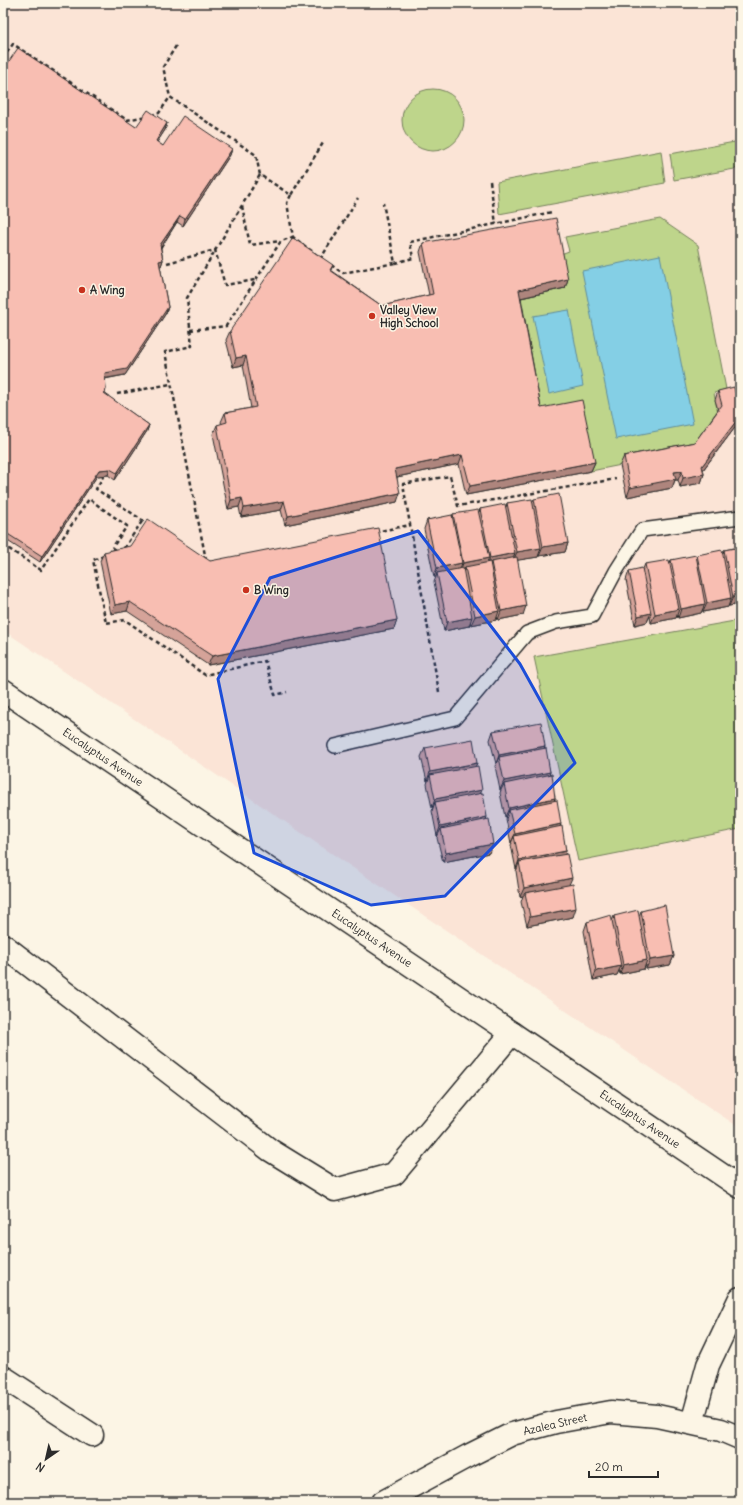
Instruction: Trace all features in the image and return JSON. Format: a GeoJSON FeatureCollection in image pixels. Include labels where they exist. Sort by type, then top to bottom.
{"type":"FeatureCollection","features":[{"type":"Feature","properties":{"kind":"street","name":"Eucalyptus Avenue"},"geometry":{"type":"LineString","coordinates":[[3,690],[740,1187]]}},
{"type":"Feature","properties":{"kind":"street"},"geometry":{"type":"LineString","coordinates":[[3,945],[270,1150],[335,1190],[394,1174],[512,1033]]}},
{"type":"Feature","properties":{"kind":"street"},"geometry":{"type":"LineString","coordinates":[[692,1424],[708,1365],[740,1298]]}},
{"type":"Feature","properties":{"kind":"street"},"geometry":{"type":"LineString","coordinates":[[3,1377],[92,1434]]}},
{"type":"Feature","properties":{"kind":"street","name":"Azalea Street"},"geometry":{"type":"LineString","coordinates":[[391,1500],[468,1456],[512,1434],[556,1422],[611,1412],[657,1416],[720,1430],[740,1438]]}},
{"type":"Feature","properties":{"kind":"lane"},"geometry":{"type":"LineString","coordinates":[[335,746],[455,718],[527,633],[556,622],[592,616],[616,571],[642,530],[740,517]]}},
{"type":"Feature","properties":{"kind":"path"},"geometry":{"type":"LineString","coordinates":[[3,58],[13,44],[127,120],[159,113],[170,97]]}},
{"type":"Feature","properties":{"kind":"path"},"geometry":{"type":"LineString","coordinates":[[176,46],[163,67],[170,97],[256,155],[260,175],[187,298],[192,346],[165,352],[207,564],[201,559]]}},
{"type":"Feature","properties":{"kind":"path"},"geometry":{"type":"LineString","coordinates":[[322,144],[287,203],[293,237],[343,273],[413,258],[410,242],[552,212]]}},
{"type":"Feature","properties":{"kind":"path"},"geometry":{"type":"LineString","coordinates":[[260,175],[291,195]]}},
{"type":"Feature","properties":{"kind":"path"},"geometry":{"type":"LineString","coordinates":[[490,181],[496,224]]}},
{"type":"Feature","properties":{"kind":"path"},"geometry":{"type":"LineString","coordinates":[[321,258],[358,198]]}},
{"type":"Feature","properties":{"kind":"path"},"geometry":{"type":"LineString","coordinates":[[383,203],[395,263]]}},
{"type":"Feature","properties":{"kind":"path"},"geometry":{"type":"LineString","coordinates":[[242,205],[250,246],[281,241],[293,237]]}},
{"type":"Feature","properties":{"kind":"path"},"geometry":{"type":"LineString","coordinates":[[190,330],[226,326],[281,241]]}},
{"type":"Feature","properties":{"kind":"path"},"geometry":{"type":"LineString","coordinates":[[167,263],[215,250]]}},
{"type":"Feature","properties":{"kind":"path"},"geometry":{"type":"LineString","coordinates":[[215,250],[225,285],[256,280]]}},
{"type":"Feature","properties":{"kind":"path"},"geometry":{"type":"LineString","coordinates":[[117,394],[171,384]]}},
{"type":"Feature","properties":{"kind":"path"},"geometry":{"type":"LineString","coordinates":[[104,475],[96,489],[149,525]]}},
{"type":"Feature","properties":{"kind":"path"},"geometry":{"type":"LineString","coordinates":[[440,692],[403,484],[450,476],[458,506],[616,479]]}},
{"type":"Feature","properties":{"kind":"path"},"geometry":{"type":"LineString","coordinates":[[3,545],[41,570],[90,499],[127,526],[108,555],[93,560],[106,622],[125,620],[205,675],[265,661],[275,695],[287,692]]}},
{"type":"Feature","properties":{"kind":"path"},"geometry":{"type":"LineString","coordinates":[[112,548],[121,554],[143,520]]}},
{"type":"Feature","properties":{"kind":"path"},"geometry":{"type":"LineString","coordinates":[[371,533],[410,525]]}},
{"type":"Feature","properties":{"kind":"highlighted area"},"geometry":{"type":"Polygon","coordinates":[[[418,531],[520,664],[575,763],[445,896],[371,905],[254,853],[218,679],[270,578],[418,531]]]}},
{"type":"Feature","properties":{"kind":"shaded area","name":"Valley View High School"},"geometry":{"type":"Polygon","coordinates":[[[3,3],[740,3],[740,1128],[3,630],[3,3]]]}},
{"type":"Feature","properties":{"kind":"green space"},"geometry":{"type":"Polygon","coordinates":[[[427,89],[439,89],[455,98],[462,108],[464,120],[462,132],[455,142],[439,151],[427,151],[416,146],[407,137],[402,126],[402,114],[407,103],[416,94],[427,89]]]}},
{"type":"Feature","properties":{"kind":"green space"},"geometry":{"type":"Polygon","coordinates":[[[740,141],[740,168],[674,180],[670,154],[740,141]]]}},
{"type":"Feature","properties":{"kind":"green space"},"geometry":{"type":"Polygon","coordinates":[[[661,151],[665,183],[499,214],[497,182],[661,151]]]}},
{"type":"Feature","properties":{"kind":"green space"},"geometry":{"type":"Polygon","coordinates":[[[660,219],[698,245],[726,389],[714,393],[718,414],[692,451],[591,471],[579,409],[538,417],[516,299],[565,288],[558,255],[569,251],[565,237],[660,219]]]}},
{"type":"Feature","properties":{"kind":"green space"},"geometry":{"type":"Polygon","coordinates":[[[740,620],[740,829],[578,861],[534,657],[740,620]]]}},
{"type":"Feature","properties":{"kind":"water"},"geometry":{"type":"Polygon","coordinates":[[[660,255],[693,424],[616,439],[582,271],[660,255]]]}},
{"type":"Feature","properties":{"kind":"water"},"geometry":{"type":"Polygon","coordinates":[[[569,310],[583,386],[549,394],[533,316],[569,310]]]}},
{"type":"Feature","properties":{"kind":"building","name":"A Wing"},"geometry":{"type":"Polygon","coordinates":[[[18,48],[136,127],[148,110],[167,123],[156,141],[163,146],[183,116],[232,149],[185,219],[180,216],[160,245],[163,260],[159,261],[168,307],[127,369],[105,373],[106,389],[104,393],[149,425],[117,473],[110,469],[99,470],[42,556],[3,531],[3,70],[18,48]]]}},
{"type":"Feature","properties":{"kind":"building"},"geometry":{"type":"Polygon","coordinates":[[[556,218],[568,279],[519,290],[541,408],[582,400],[595,462],[470,486],[462,455],[395,469],[400,493],[288,516],[284,501],[244,508],[242,498],[231,500],[217,425],[227,422],[225,413],[256,407],[246,356],[236,358],[230,331],[293,238],[333,265],[330,270],[382,306],[433,294],[423,243],[556,218]]]}},
{"type":"Feature","properties":{"kind":"building"},"geometry":{"type":"Polygon","coordinates":[[[734,387],[740,416],[702,466],[704,474],[683,478],[682,471],[674,472],[676,479],[630,488],[624,456],[695,442],[722,405],[718,391],[734,387]]]}},
{"type":"Feature","properties":{"kind":"building"},"geometry":{"type":"Polygon","coordinates":[[[559,494],[568,543],[543,547],[534,499],[559,494]]]}},
{"type":"Feature","properties":{"kind":"building"},"geometry":{"type":"Polygon","coordinates":[[[532,499],[541,548],[517,552],[507,503],[532,499]]]}},
{"type":"Feature","properties":{"kind":"building"},"geometry":{"type":"Polygon","coordinates":[[[505,504],[515,553],[490,558],[480,509],[505,504]]]}},
{"type":"Feature","properties":{"kind":"building"},"geometry":{"type":"Polygon","coordinates":[[[478,510],[489,558],[463,563],[453,514],[478,510]]]}},
{"type":"Feature","properties":{"kind":"building"},"geometry":{"type":"Polygon","coordinates":[[[452,515],[462,563],[437,568],[427,520],[452,515]]]}},
{"type":"Feature","properties":{"kind":"building","name":"B Wing"},"geometry":{"type":"Polygon","coordinates":[[[148,519],[210,561],[378,528],[397,620],[212,656],[130,602],[115,605],[104,552],[130,546],[148,519]]]}},
{"type":"Feature","properties":{"kind":"building"},"geometry":{"type":"Polygon","coordinates":[[[740,547],[740,596],[733,597],[724,550],[740,547]]]}},
{"type":"Feature","properties":{"kind":"building"},"geometry":{"type":"Polygon","coordinates":[[[722,550],[731,598],[707,603],[697,555],[722,550]]]}},
{"type":"Feature","properties":{"kind":"building"},"geometry":{"type":"Polygon","coordinates":[[[696,555],[705,604],[681,609],[671,560],[696,555]]]}},
{"type":"Feature","properties":{"kind":"building"},"geometry":{"type":"Polygon","coordinates":[[[517,557],[526,606],[501,611],[491,562],[517,557]]]}},
{"type":"Feature","properties":{"kind":"building"},"geometry":{"type":"Polygon","coordinates":[[[669,560],[679,609],[655,614],[645,564],[669,560]]]}},
{"type":"Feature","properties":{"kind":"building"},"geometry":{"type":"Polygon","coordinates":[[[490,562],[499,611],[475,616],[465,567],[490,562]]]}},
{"type":"Feature","properties":{"kind":"building"},"geometry":{"type":"Polygon","coordinates":[[[463,568],[472,617],[447,622],[437,573],[463,568]]]}},
{"type":"Feature","properties":{"kind":"building"},"geometry":{"type":"Polygon","coordinates":[[[642,568],[651,613],[638,616],[629,571],[642,568]]]}},
{"type":"Feature","properties":{"kind":"building"},"geometry":{"type":"Polygon","coordinates":[[[541,722],[545,746],[499,755],[493,731],[541,722]]]}},
{"type":"Feature","properties":{"kind":"building"},"geometry":{"type":"Polygon","coordinates":[[[473,739],[477,763],[430,772],[425,748],[473,739]]]}},
{"type":"Feature","properties":{"kind":"building"},"geometry":{"type":"Polygon","coordinates":[[[546,748],[550,772],[504,781],[499,757],[546,748]]]}},
{"type":"Feature","properties":{"kind":"building"},"geometry":{"type":"Polygon","coordinates":[[[478,766],[482,790],[435,799],[430,775],[478,766]]]}},
{"type":"Feature","properties":{"kind":"building"},"geometry":{"type":"Polygon","coordinates":[[[552,774],[555,798],[509,808],[504,784],[552,774]]]}},
{"type":"Feature","properties":{"kind":"building"},"geometry":{"type":"Polygon","coordinates":[[[483,793],[487,817],[440,827],[435,802],[483,793]]]}},
{"type":"Feature","properties":{"kind":"building"},"geometry":{"type":"Polygon","coordinates":[[[557,800],[561,824],[515,834],[509,810],[557,800]]]}},
{"type":"Feature","properties":{"kind":"building"},"geometry":{"type":"Polygon","coordinates":[[[489,819],[493,844],[446,853],[441,829],[489,819]]]}},
{"type":"Feature","properties":{"kind":"building"},"geometry":{"type":"Polygon","coordinates":[[[562,826],[566,851],[519,860],[514,836],[562,826]]]}},
{"type":"Feature","properties":{"kind":"building"},"geometry":{"type":"Polygon","coordinates":[[[567,854],[572,878],[524,888],[519,862],[567,854]]]}},
{"type":"Feature","properties":{"kind":"building"},"geometry":{"type":"Polygon","coordinates":[[[573,884],[576,908],[530,917],[525,893],[573,884]]]}},
{"type":"Feature","properties":{"kind":"building"},"geometry":{"type":"Polygon","coordinates":[[[665,905],[674,956],[650,960],[641,911],[665,905]]]}},
{"type":"Feature","properties":{"kind":"building"},"geometry":{"type":"Polygon","coordinates":[[[638,910],[647,960],[623,965],[614,916],[638,910]]]}},
{"type":"Feature","properties":{"kind":"building"},"geometry":{"type":"Polygon","coordinates":[[[611,915],[621,966],[596,971],[587,922],[611,915]]]}},
{"type":"Feature","properties":{"kind":"place","name":"A Wing"},"geometry":{"type":"Point","coordinates":[82,290]}},
{"type":"Feature","properties":{"kind":"place","name":"Valley View High School"},"geometry":{"type":"Point","coordinates":[372,316]}},
{"type":"Feature","properties":{"kind":"place","name":"B Wing"},"geometry":{"type":"Point","coordinates":[246,590]}}]}
